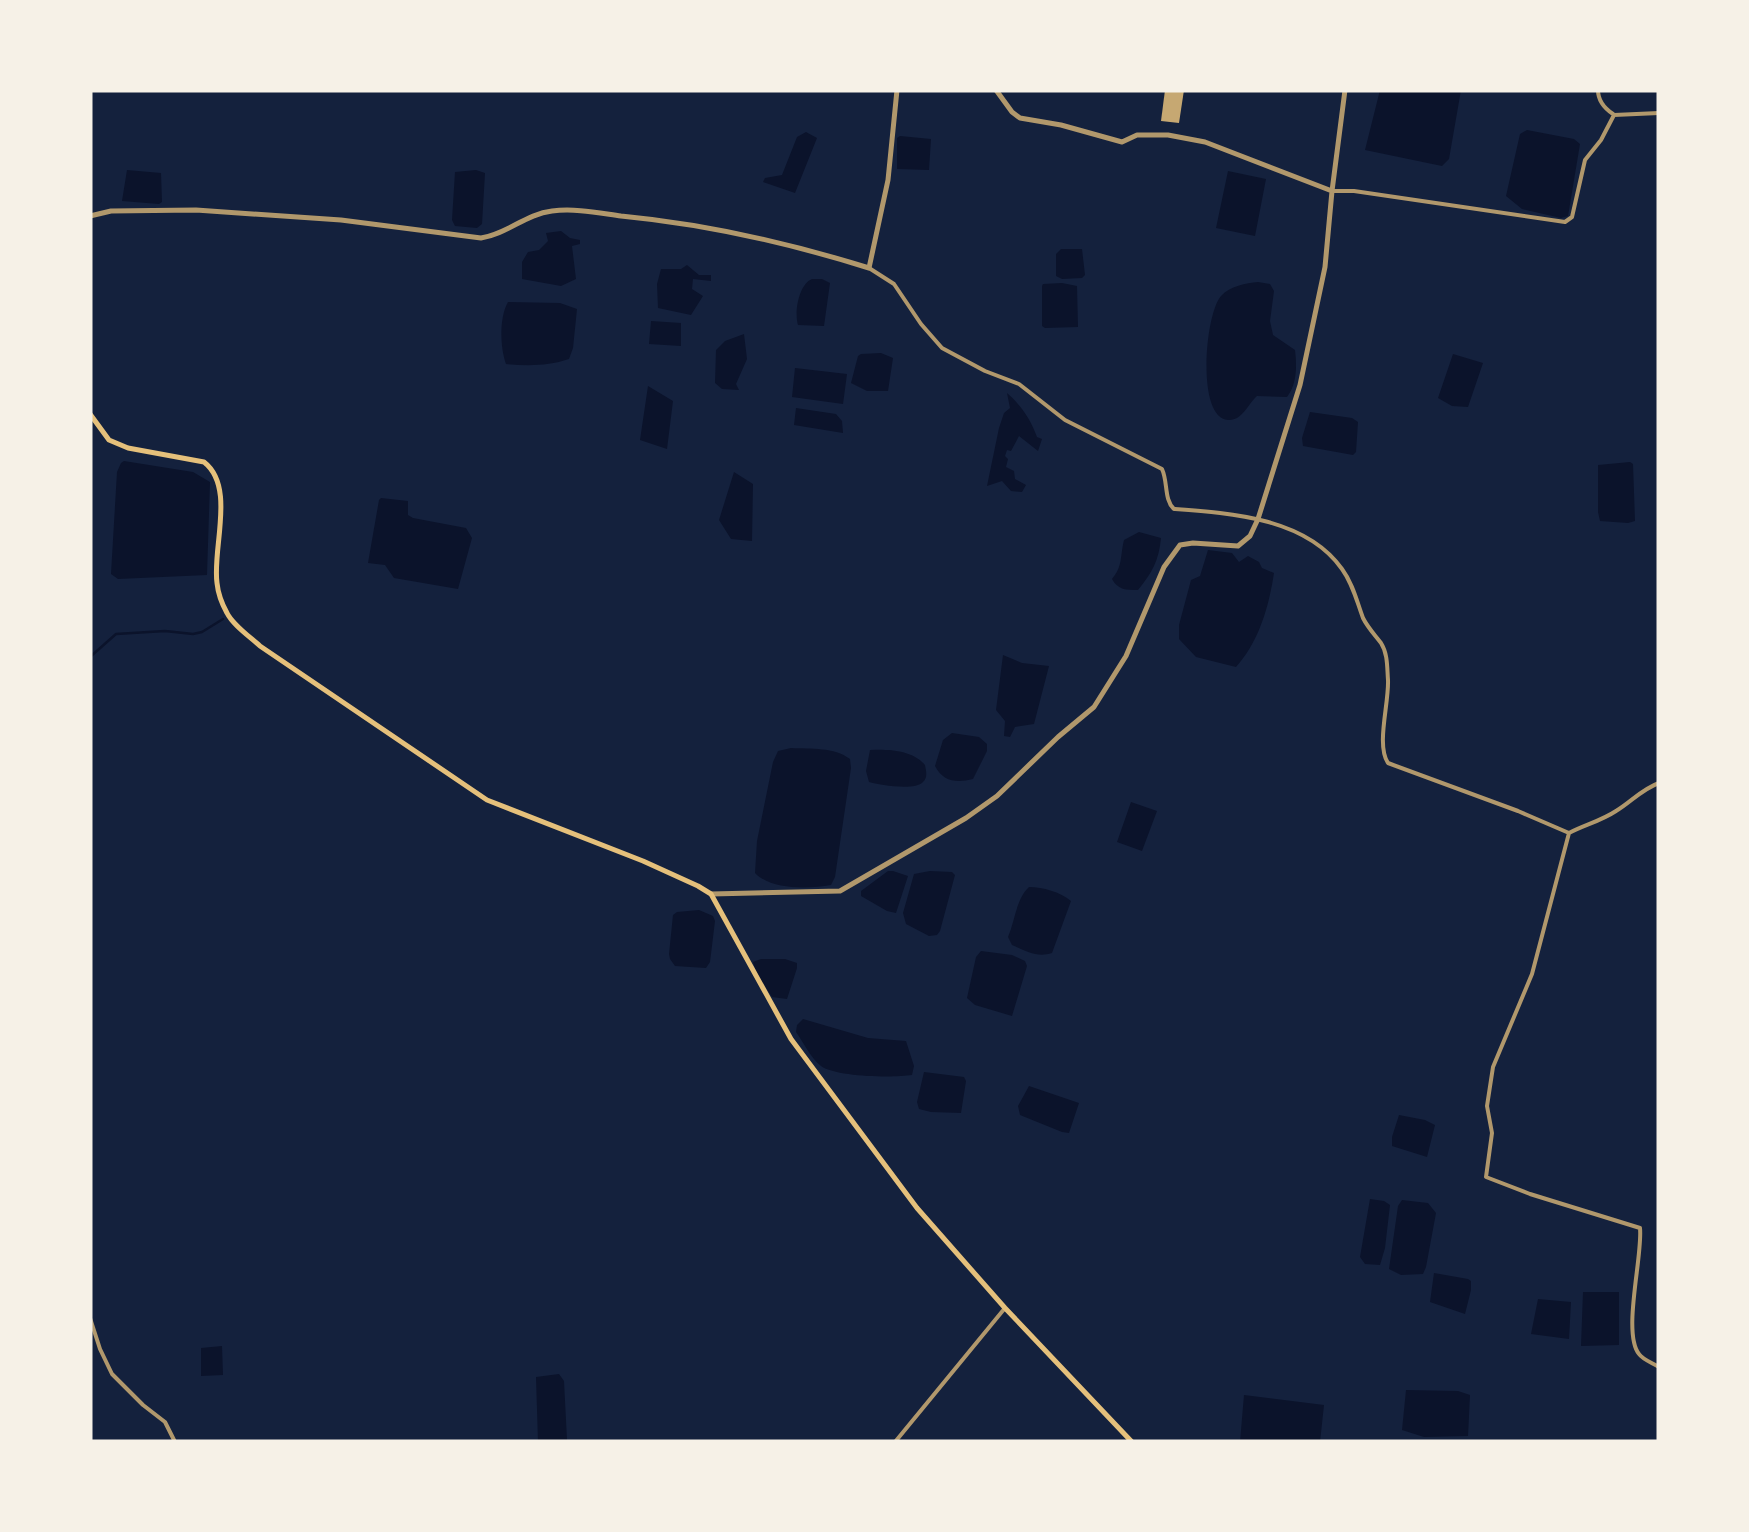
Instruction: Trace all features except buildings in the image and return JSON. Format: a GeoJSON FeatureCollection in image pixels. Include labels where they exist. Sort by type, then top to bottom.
{"type":"FeatureCollection","features":[{"type":"Feature","properties":{"kind":"main road"},"geometry":{"type":"LineString","coordinates":[[90,414],[109,440],[128,448],[204,462],[213,470],[221,512],[216,580],[219,592],[229,618],[260,646],[487,800],[643,861],[711,894],[790,1039],[917,1208],[1132,1442]]}},
{"type":"Feature","properties":{"kind":"street"},"geometry":{"type":"LineString","coordinates":[[869,268],[888,180],[897,90]]}},
{"type":"Feature","properties":{"kind":"street"},"geometry":{"type":"LineString","coordinates":[[996,90],[1020,118],[1122,142],[1137,136],[1168,135],[1205,142],[1332,192],[1354,191],[1565,222],[1572,217],[1585,160],[1614,115]]}},
{"type":"Feature","properties":{"kind":"street"},"geometry":{"type":"LineString","coordinates":[[711,894],[840,891],[953,826],[996,796],[1094,707],[1126,656],[1164,567],[1180,546],[1238,546],[1250,536],[1300,385],[1326,267],[1345,90]]}},
{"type":"Feature","properties":{"kind":"street"},"geometry":{"type":"LineString","coordinates":[[1598,90],[1603,106],[1614,115],[1659,113]]}},
{"type":"Feature","properties":{"kind":"street"},"geometry":{"type":"LineString","coordinates":[[90,216],[111,211],[196,210],[341,220],[482,238],[542,212],[566,209],[772,241],[869,268],[894,284],[942,348],[1019,384],[1065,420],[1162,469],[1168,502],[1174,509],[1258,520],[1291,530],[1328,554],[1343,569],[1366,624],[1383,646],[1389,692],[1383,750],[1388,763],[1569,833],[1597,822],[1659,783]]}},
{"type":"Feature","properties":{"kind":"street"},"geometry":{"type":"LineString","coordinates":[[1569,833],[1532,974],[1494,1067],[1487,1106],[1492,1133],[1486,1177],[1640,1228],[1634,1298],[1635,1345],[1640,1355],[1659,1367]]}},
{"type":"Feature","properties":{"kind":"street"},"geometry":{"type":"LineString","coordinates":[[895,1442],[1005,1308]]}},
{"type":"Feature","properties":{"kind":"street"},"geometry":{"type":"LineString","coordinates":[[90,1318],[112,1374],[165,1422],[175,1442]]}},
{"type":"Feature","properties":{"kind":"water"},"geometry":{"type":"Polygon","coordinates":[[[1380,90],[1461,90],[1449,159],[1442,166],[1365,150],[1380,90]]]}},
{"type":"Feature","properties":{"kind":"water"},"geometry":{"type":"Polygon","coordinates":[[[1527,130],[1574,139],[1580,144],[1568,216],[1561,218],[1522,209],[1506,196],[1520,134],[1527,130]]]}},
{"type":"Feature","properties":{"kind":"water"},"geometry":{"type":"Polygon","coordinates":[[[806,132],[817,138],[795,193],[763,182],[765,178],[782,175],[797,137],[806,132]]]}},
{"type":"Feature","properties":{"kind":"water"},"geometry":{"type":"Polygon","coordinates":[[[900,136],[931,139],[929,170],[897,169],[900,136]]]}},
{"type":"Feature","properties":{"kind":"water"},"geometry":{"type":"Polygon","coordinates":[[[127,170],[161,173],[162,202],[122,201],[127,170]]]}},
{"type":"Feature","properties":{"kind":"water"},"geometry":{"type":"Polygon","coordinates":[[[1228,171],[1266,179],[1255,236],[1216,228],[1228,171]]]}},
{"type":"Feature","properties":{"kind":"water"},"geometry":{"type":"Polygon","coordinates":[[[455,172],[485,173],[482,224],[477,228],[455,226],[455,172]]]}},
{"type":"Feature","properties":{"kind":"water"},"geometry":{"type":"Polygon","coordinates":[[[561,231],[580,240],[580,244],[572,246],[576,279],[561,286],[522,279],[522,262],[528,252],[539,250],[548,241],[546,233],[561,231]]]}},
{"type":"Feature","properties":{"kind":"water"},"geometry":{"type":"Polygon","coordinates":[[[1061,249],[1082,249],[1082,278],[1056,276],[1056,254],[1061,249]]]}},
{"type":"Feature","properties":{"kind":"water"},"geometry":{"type":"Polygon","coordinates":[[[687,265],[699,275],[711,275],[711,281],[693,279],[692,289],[703,296],[691,315],[658,308],[661,269],[681,269],[687,265]]]}},
{"type":"Feature","properties":{"kind":"water"},"geometry":{"type":"Polygon","coordinates":[[[812,279],[830,283],[824,326],[798,325],[799,299],[812,279]]]}},
{"type":"Feature","properties":{"kind":"water"},"geometry":{"type":"Polygon","coordinates":[[[1270,284],[1274,291],[1270,321],[1273,335],[1295,350],[1294,381],[1287,397],[1257,396],[1241,415],[1228,420],[1218,415],[1208,385],[1206,364],[1211,323],[1221,296],[1238,286],[1270,284]]]}},
{"type":"Feature","properties":{"kind":"water"},"geometry":{"type":"Polygon","coordinates":[[[1042,286],[1077,286],[1078,327],[1045,328],[1042,286]]]}},
{"type":"Feature","properties":{"kind":"water"},"geometry":{"type":"Polygon","coordinates":[[[508,302],[560,303],[577,309],[569,359],[538,365],[506,364],[501,333],[508,302]]]}},
{"type":"Feature","properties":{"kind":"water"},"geometry":{"type":"Polygon","coordinates":[[[651,321],[681,323],[681,346],[649,344],[651,321]]]}},
{"type":"Feature","properties":{"kind":"water"},"geometry":{"type":"Polygon","coordinates":[[[744,334],[747,359],[736,384],[739,390],[722,389],[715,383],[716,350],[725,341],[744,334]]]}},
{"type":"Feature","properties":{"kind":"water"},"geometry":{"type":"Polygon","coordinates":[[[881,353],[893,358],[888,391],[867,391],[851,383],[858,356],[881,353]]]}},
{"type":"Feature","properties":{"kind":"water"},"geometry":{"type":"Polygon","coordinates":[[[1453,354],[1483,363],[1468,407],[1452,406],[1438,398],[1453,354]]]}},
{"type":"Feature","properties":{"kind":"water"},"geometry":{"type":"Polygon","coordinates":[[[795,368],[847,374],[843,404],[792,397],[795,368]]]}},
{"type":"Feature","properties":{"kind":"water"},"geometry":{"type":"Polygon","coordinates":[[[648,386],[673,401],[667,449],[640,440],[648,386]]]}},
{"type":"Feature","properties":{"kind":"water"},"geometry":{"type":"Polygon","coordinates":[[[1007,393],[1042,439],[1038,451],[1019,436],[1011,451],[1007,450],[1006,467],[1026,485],[1022,492],[1011,491],[1002,481],[987,486],[999,428],[1010,408],[1007,393]]]}},
{"type":"Feature","properties":{"kind":"water"},"geometry":{"type":"Polygon","coordinates":[[[796,408],[836,414],[842,421],[843,433],[794,425],[796,408]]]}},
{"type":"Feature","properties":{"kind":"water"},"geometry":{"type":"Polygon","coordinates":[[[1310,412],[1358,422],[1356,452],[1353,455],[1303,446],[1310,412]]]}},
{"type":"Feature","properties":{"kind":"water"},"geometry":{"type":"Polygon","coordinates":[[[124,461],[193,472],[210,482],[207,575],[118,579],[111,574],[117,472],[124,461]]]}},
{"type":"Feature","properties":{"kind":"water"},"geometry":{"type":"Polygon","coordinates":[[[1630,462],[1635,521],[1600,521],[1598,465],[1630,462]]]}},
{"type":"Feature","properties":{"kind":"water"},"geometry":{"type":"Polygon","coordinates":[[[734,472],[753,484],[752,541],[731,539],[719,520],[734,472]]]}},
{"type":"Feature","properties":{"kind":"water"},"geometry":{"type":"Polygon","coordinates":[[[381,498],[408,501],[408,515],[413,518],[466,528],[472,538],[458,589],[394,578],[385,565],[368,563],[381,498]]]}},
{"type":"Feature","properties":{"kind":"water"},"geometry":{"type":"Polygon","coordinates":[[[1139,532],[1161,538],[1159,553],[1138,590],[1123,589],[1112,579],[1120,565],[1124,540],[1139,532]]]}},
{"type":"Feature","properties":{"kind":"water"},"geometry":{"type":"Polygon","coordinates":[[[1208,550],[1232,553],[1239,562],[1248,556],[1274,573],[1262,623],[1236,667],[1196,657],[1179,639],[1191,580],[1200,576],[1208,550]]]}},
{"type":"Feature","properties":{"kind":"water"},"geometry":{"type":"Polygon","coordinates":[[[1003,655],[1022,663],[1049,666],[1034,724],[1015,727],[1010,737],[1004,736],[1005,721],[996,710],[1003,655]]]}},
{"type":"Feature","properties":{"kind":"water"},"geometry":{"type":"Polygon","coordinates":[[[952,733],[979,737],[987,744],[973,779],[951,780],[935,766],[943,740],[952,733]]]}},
{"type":"Feature","properties":{"kind":"water"},"geometry":{"type":"Polygon","coordinates":[[[870,750],[914,756],[925,765],[925,780],[905,787],[869,782],[866,771],[870,750]]]}},
{"type":"Feature","properties":{"kind":"water"},"geometry":{"type":"Polygon","coordinates":[[[778,751],[830,751],[850,759],[831,885],[780,885],[755,873],[757,841],[773,762],[778,751]]]}},
{"type":"Feature","properties":{"kind":"water"},"geometry":{"type":"Polygon","coordinates":[[[1131,802],[1157,811],[1142,851],[1117,842],[1131,802]]]}},
{"type":"Feature","properties":{"kind":"water"},"geometry":{"type":"Polygon","coordinates":[[[888,871],[908,876],[896,913],[861,896],[861,891],[888,871]]]}},
{"type":"Feature","properties":{"kind":"water"},"geometry":{"type":"Polygon","coordinates":[[[930,871],[955,875],[940,931],[929,936],[906,924],[903,913],[914,874],[930,871]]]}},
{"type":"Feature","properties":{"kind":"water"},"geometry":{"type":"Polygon","coordinates":[[[1029,887],[1051,891],[1071,901],[1052,953],[1027,951],[1012,945],[1008,937],[1018,904],[1029,887]]]}},
{"type":"Feature","properties":{"kind":"water"},"geometry":{"type":"Polygon","coordinates":[[[699,910],[715,921],[710,962],[706,968],[675,966],[669,954],[673,915],[699,910]]]}},
{"type":"Feature","properties":{"kind":"water"},"geometry":{"type":"Polygon","coordinates":[[[981,951],[1025,961],[1027,966],[1012,1016],[975,1005],[967,998],[976,957],[981,951]]]}},
{"type":"Feature","properties":{"kind":"water"},"geometry":{"type":"Polygon","coordinates":[[[761,959],[797,963],[787,999],[772,997],[753,962],[761,959]]]}},
{"type":"Feature","properties":{"kind":"water"},"geometry":{"type":"Polygon","coordinates":[[[803,1019],[868,1038],[906,1041],[914,1066],[912,1075],[828,1070],[810,1054],[796,1032],[803,1019]]]}},
{"type":"Feature","properties":{"kind":"water"},"geometry":{"type":"Polygon","coordinates":[[[924,1072],[964,1077],[961,1113],[919,1109],[924,1072]]]}},
{"type":"Feature","properties":{"kind":"water"},"geometry":{"type":"Polygon","coordinates":[[[1029,1086],[1079,1103],[1069,1133],[1020,1115],[1018,1106],[1029,1086]]]}},
{"type":"Feature","properties":{"kind":"water"},"geometry":{"type":"Polygon","coordinates":[[[1399,1115],[1435,1125],[1427,1157],[1392,1146],[1399,1115]]]}},
{"type":"Feature","properties":{"kind":"water"},"geometry":{"type":"Polygon","coordinates":[[[1370,1199],[1390,1205],[1380,1265],[1365,1264],[1360,1257],[1370,1199]]]}},
{"type":"Feature","properties":{"kind":"water"},"geometry":{"type":"Polygon","coordinates":[[[1402,1200],[1428,1203],[1436,1213],[1423,1274],[1401,1275],[1389,1269],[1402,1200]]]}},
{"type":"Feature","properties":{"kind":"water"},"geometry":{"type":"Polygon","coordinates":[[[1434,1273],[1471,1281],[1465,1314],[1430,1302],[1434,1273]]]}},
{"type":"Feature","properties":{"kind":"water"},"geometry":{"type":"Polygon","coordinates":[[[1583,1292],[1619,1292],[1619,1345],[1581,1346],[1583,1292]]]}},
{"type":"Feature","properties":{"kind":"water"},"geometry":{"type":"Polygon","coordinates":[[[1538,1299],[1571,1302],[1569,1339],[1531,1334],[1538,1299]]]}},
{"type":"Feature","properties":{"kind":"water"},"geometry":{"type":"Polygon","coordinates":[[[222,1346],[223,1375],[201,1376],[201,1348],[222,1346]]]}},
{"type":"Feature","properties":{"kind":"water"},"geometry":{"type":"Polygon","coordinates":[[[559,1374],[564,1381],[567,1440],[538,1442],[536,1377],[559,1374]]]}},
{"type":"Feature","properties":{"kind":"water"},"geometry":{"type":"Polygon","coordinates":[[[1406,1390],[1458,1391],[1470,1395],[1468,1436],[1424,1437],[1402,1430],[1406,1390]]]}},
{"type":"Feature","properties":{"kind":"water"},"geometry":{"type":"Polygon","coordinates":[[[1244,1395],[1324,1405],[1320,1442],[1240,1442],[1244,1395]]]}},
{"type":"Feature","properties":{"kind":"waterway"},"geometry":{"type":"LineString","coordinates":[[90,657],[116,634],[193,634],[223,619]]}}]}
